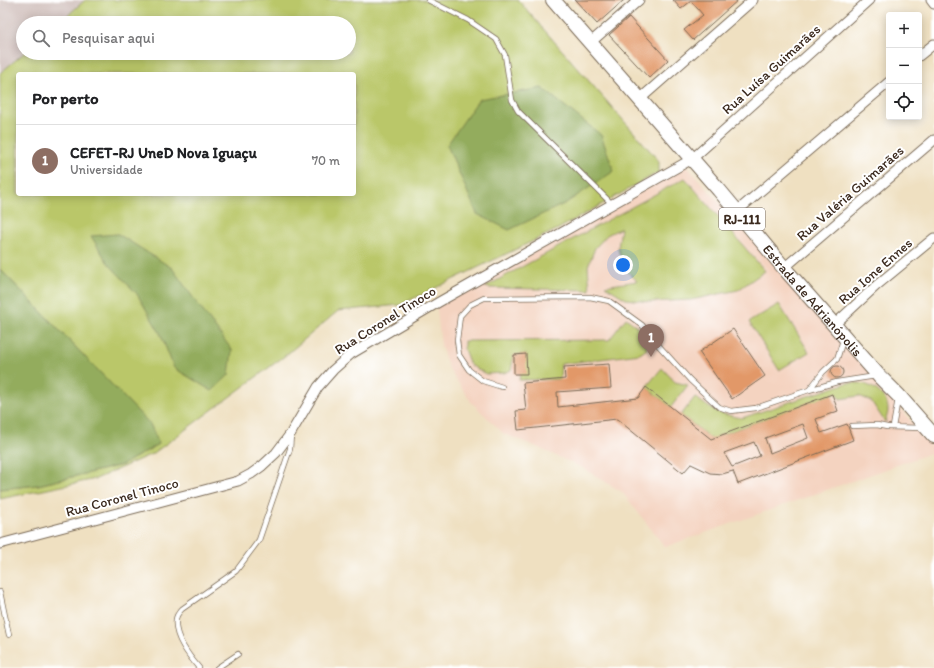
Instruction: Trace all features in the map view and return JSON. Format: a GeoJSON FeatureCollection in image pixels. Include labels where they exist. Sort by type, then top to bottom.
{"type":"FeatureCollection","features":[{"type":"Feature","properties":{"kind":"main road","name":"Estrada de Adrianópolis"},"geometry":{"type":"LineString","coordinates":[[553,0],[561,6],[784,268],[930,432]]}},
{"type":"Feature","properties":{"kind":"street"},"geometry":{"type":"LineString","coordinates":[[591,42],[639,0]]}},
{"type":"Feature","properties":{"kind":"street"},"geometry":{"type":"LineString","coordinates":[[640,99],[753,0]]}},
{"type":"Feature","properties":{"kind":"street","name":"Rua Luísa Guimarães"},"geometry":{"type":"LineString","coordinates":[[692,159],[869,0]]}},
{"type":"Feature","properties":{"kind":"street"},"geometry":{"type":"LineString","coordinates":[[931,0],[934,4]]}},
{"type":"Feature","properties":{"kind":"street"},"geometry":{"type":"LineString","coordinates":[[922,54],[934,44]]}},
{"type":"Feature","properties":{"kind":"street"},"geometry":{"type":"LineString","coordinates":[[736,212],[887,84]]}},
{"type":"Feature","properties":{"kind":"street","name":"Rua Valéria Guimarães"},"geometry":{"type":"LineString","coordinates":[[784,268],[934,140]]}},
{"type":"Feature","properties":{"kind":"street","name":"Rua Coronel Tinoco"},"geometry":{"type":"LineString","coordinates":[[0,544],[238,481],[251,474],[276,453],[291,433],[318,387],[333,370],[351,354],[439,302],[692,159]]}},
{"type":"Feature","properties":{"kind":"street","name":"Rua Ione Ennes"},"geometry":{"type":"LineString","coordinates":[[834,325],[877,285],[934,238]]}},
{"type":"Feature","properties":{"kind":"lane"},"geometry":{"type":"LineString","coordinates":[[428,0],[468,20],[496,39],[505,55],[512,100],[518,111],[612,204]]}},
{"type":"Feature","properties":{"kind":"lane"},"geometry":{"type":"LineString","coordinates":[[502,387],[483,381],[469,370],[459,356],[457,340],[460,316],[470,305],[484,298],[590,297],[609,301],[642,325],[680,369],[719,407],[731,411],[756,408],[809,390],[848,379],[879,376]]}},
{"type":"Feature","properties":{"kind":"lane"},"geometry":{"type":"LineString","coordinates":[[809,390],[837,359],[844,336]]}},
{"type":"Feature","properties":{"kind":"lane"},"geometry":{"type":"LineString","coordinates":[[893,427],[899,396]]}},
{"type":"Feature","properties":{"kind":"lane"},"geometry":{"type":"LineString","coordinates":[[852,426],[877,425],[930,432]]}},
{"type":"Feature","properties":{"kind":"lane"},"geometry":{"type":"LineString","coordinates":[[199,668],[186,652],[175,621],[182,609],[236,571],[258,540],[290,449],[291,433]]}},
{"type":"Feature","properties":{"kind":"lane"},"geometry":{"type":"LineString","coordinates":[[0,592],[9,635]]}},
{"type":"Feature","properties":{"kind":"lane"},"geometry":{"type":"LineString","coordinates":[[217,668],[238,654]]}},
{"type":"Feature","properties":{"kind":"shaded area"},"geometry":{"type":"Polygon","coordinates":[[[0,0],[85,0],[67,16],[16,16],[16,60],[0,73],[0,0]]]}},
{"type":"Feature","properties":{"kind":"shaded area"},"geometry":{"type":"Polygon","coordinates":[[[685,164],[894,400],[934,450],[934,452],[665,547],[622,492],[583,468],[504,434],[471,402],[449,369],[441,346],[436,301],[685,164]]]}},
{"type":"Feature","properties":{"kind":"green space"},"geometry":{"type":"Polygon","coordinates":[[[85,0],[518,0],[659,161],[659,172],[558,229],[400,305],[338,311],[286,355],[154,453],[96,479],[0,499],[0,489],[38,485],[122,465],[159,444],[149,424],[0,269],[0,73],[16,60],[356,60],[356,16],[67,16],[85,0]]]}},
{"type":"Feature","properties":{"kind":"green space"},"geometry":{"type":"Polygon","coordinates":[[[542,88],[601,135],[614,171],[566,203],[509,230],[477,214],[447,145],[479,99],[542,88]]]}},
{"type":"Feature","properties":{"kind":"green space"},"geometry":{"type":"Polygon","coordinates":[[[685,178],[765,271],[738,290],[691,300],[649,302],[626,299],[605,286],[637,281],[623,267],[618,248],[621,228],[607,235],[595,248],[588,266],[590,290],[485,287],[685,178]]]}},
{"type":"Feature","properties":{"kind":"green space"},"geometry":{"type":"Polygon","coordinates":[[[118,234],[172,268],[232,350],[229,375],[212,391],[174,368],[160,333],[137,294],[108,263],[91,236],[118,234]]]}},
{"type":"Feature","properties":{"kind":"green space"},"geometry":{"type":"Polygon","coordinates":[[[0,269],[150,424],[159,444],[122,465],[38,485],[0,489],[0,269]]]}},
{"type":"Feature","properties":{"kind":"green space"},"geometry":{"type":"Polygon","coordinates":[[[779,304],[809,352],[779,370],[749,322],[779,304]]]}},
{"type":"Feature","properties":{"kind":"green space"},"geometry":{"type":"Polygon","coordinates":[[[626,318],[641,331],[645,338],[647,349],[640,354],[561,364],[560,379],[519,380],[526,354],[514,355],[511,370],[504,373],[486,374],[470,365],[464,349],[464,341],[609,340],[626,318]]]}},
{"type":"Feature","properties":{"kind":"green space"},"geometry":{"type":"Polygon","coordinates":[[[662,368],[675,382],[688,385],[671,407],[646,387],[662,368]]]}},
{"type":"Feature","properties":{"kind":"green space"},"geometry":{"type":"Polygon","coordinates":[[[847,383],[865,384],[875,389],[883,396],[888,412],[885,422],[871,401],[859,396],[840,399],[836,393],[718,436],[713,440],[681,415],[695,397],[717,411],[742,418],[847,383]]]}},
{"type":"Feature","properties":{"kind":"building"},"geometry":{"type":"Polygon","coordinates":[[[575,0],[624,0],[597,24],[575,0]]]}},
{"type":"Feature","properties":{"kind":"building"},"geometry":{"type":"Polygon","coordinates":[[[673,0],[738,0],[693,40],[684,30],[703,15],[691,1],[681,9],[673,0]]]}},
{"type":"Feature","properties":{"kind":"building"},"geometry":{"type":"Polygon","coordinates":[[[629,17],[668,60],[649,78],[609,35],[629,17]]]}},
{"type":"Feature","properties":{"kind":"building"},"geometry":{"type":"Polygon","coordinates":[[[733,329],[765,376],[732,399],[699,352],[733,329]]]}},
{"type":"Feature","properties":{"kind":"building"},"geometry":{"type":"Polygon","coordinates":[[[526,354],[527,374],[514,374],[514,355],[526,354]]]}},
{"type":"Feature","properties":{"kind":"building"},"geometry":{"type":"Polygon","coordinates":[[[609,364],[611,388],[557,392],[558,407],[638,398],[646,387],[711,439],[832,394],[838,411],[816,419],[821,433],[847,424],[853,440],[738,484],[733,471],[722,474],[710,473],[691,464],[683,473],[617,419],[518,430],[516,411],[526,410],[523,383],[565,379],[564,367],[609,364]],[[803,424],[765,438],[770,453],[808,438],[803,424]],[[754,442],[724,453],[732,467],[760,456],[754,442]]]}},
{"type":"Feature","properties":{"kind":"building"},"geometry":{"type":"Polygon","coordinates":[[[835,366],[839,366],[843,372],[839,378],[835,378],[831,374],[831,370],[835,366]]]}},
{"type":"Feature","properties":{"kind":"place","name":"CEFET-RJ UneD Nova Iguaçu"},"geometry":{"type":"Point","coordinates":[651,357]}}]}
